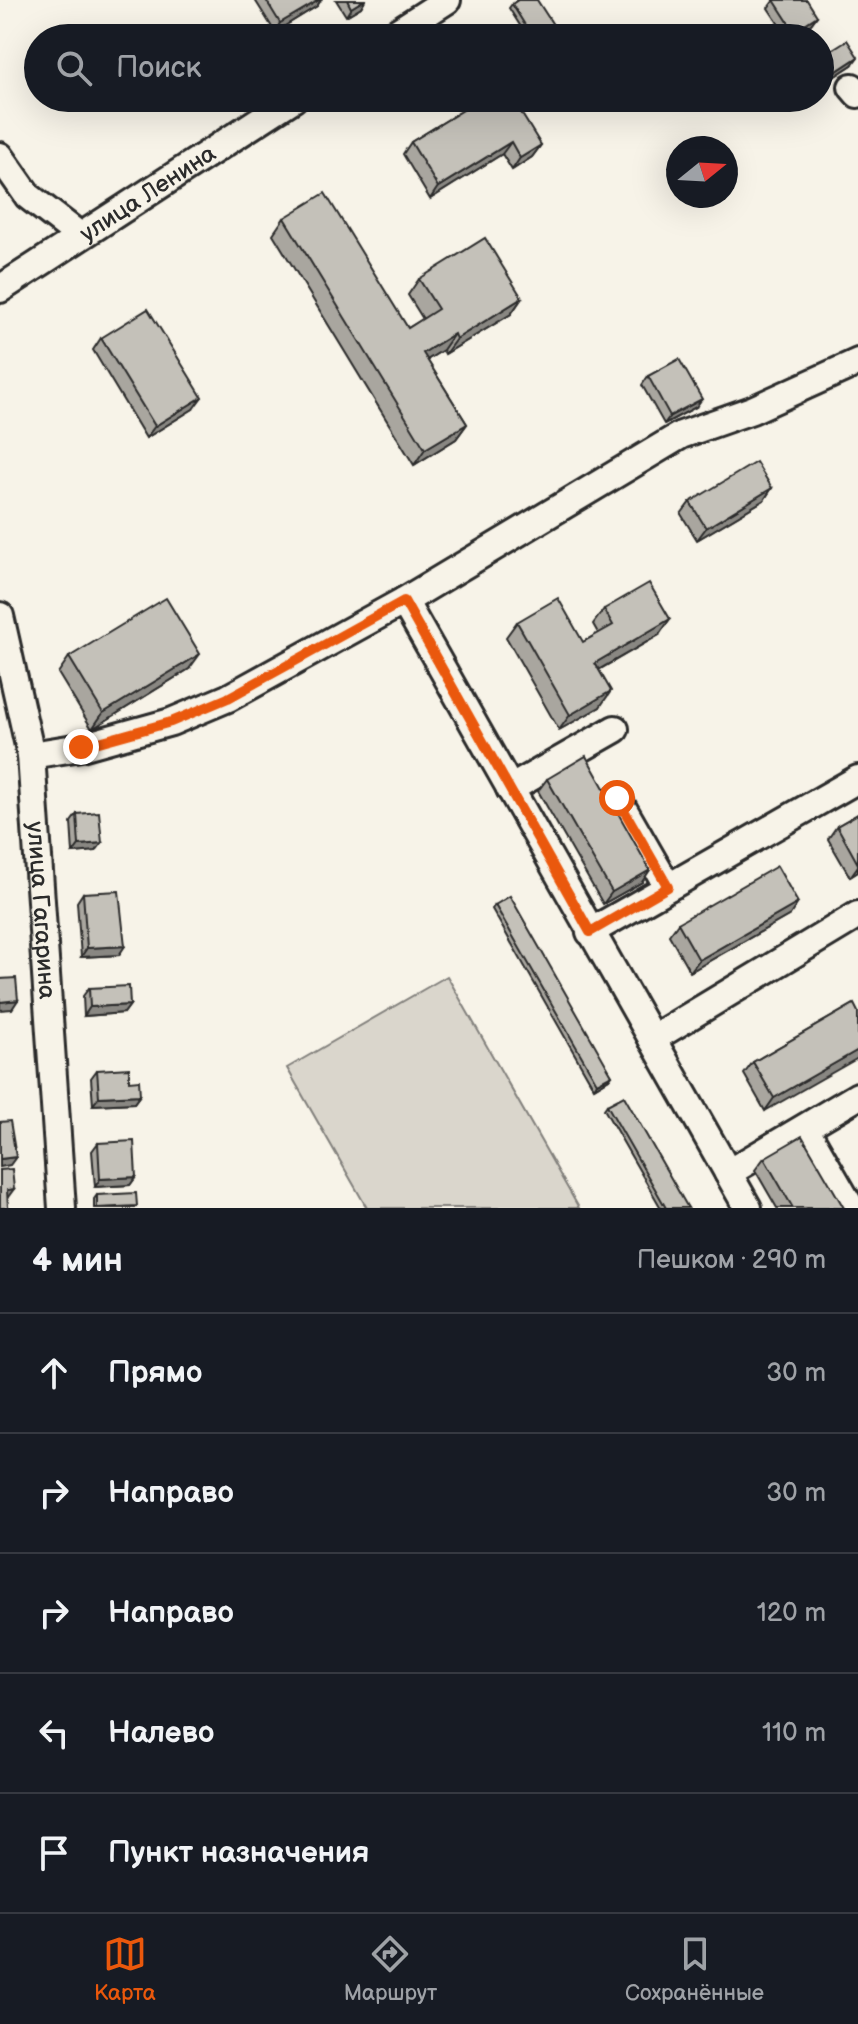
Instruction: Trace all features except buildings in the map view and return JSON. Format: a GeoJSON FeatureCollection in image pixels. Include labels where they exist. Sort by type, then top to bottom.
{"type":"FeatureCollection","features":[{"type":"Feature","properties":{"kind":"street"},"geometry":{"type":"LineString","coordinates":[[410,24],[447,0]]}},
{"type":"Feature","properties":{"kind":"street","name":"улица Ленина"},"geometry":{"type":"LineString","coordinates":[[0,289],[272,112]]}},
{"type":"Feature","properties":{"kind":"street"},"geometry":{"type":"LineString","coordinates":[[0,156],[28,196],[80,236]]}},
{"type":"Feature","properties":{"kind":"street"},"geometry":{"type":"LineString","coordinates":[[31,755],[96,743],[171,722],[214,704],[404,601],[681,435],[752,410],[858,362]]}},
{"type":"Feature","properties":{"kind":"street"},"geometry":{"type":"LineString","coordinates":[[404,601],[748,1208]]}},
{"type":"Feature","properties":{"kind":"street","name":"улица Гагарина"},"geometry":{"type":"LineString","coordinates":[[0,616],[31,755],[62,1208]]}},
{"type":"Feature","properties":{"kind":"street"},"geometry":{"type":"LineString","coordinates":[[510,789],[615,729]]}},
{"type":"Feature","properties":{"kind":"street"},"geometry":{"type":"LineString","coordinates":[[590,932],[858,779]]}},
{"type":"Feature","properties":{"kind":"street"},"geometry":{"type":"LineString","coordinates":[[617,798],[668,887]]}},
{"type":"Feature","properties":{"kind":"street"},"geometry":{"type":"LineString","coordinates":[[652,1039],[858,915]]}},
{"type":"Feature","properties":{"kind":"street"},"geometry":{"type":"LineString","coordinates":[[728,1173],[858,1096]]}},
{"type":"Feature","properties":{"kind":"street"},"geometry":{"type":"LineString","coordinates":[[805,1128],[851,1208]]}},
{"type":"Feature","properties":{"kind":"shaded area"},"geometry":{"type":"Polygon","coordinates":[[[447,976],[579,1208],[367,1208],[287,1068],[447,976]]]}},
{"type":"Feature","properties":{"kind":"route"},"geometry":{"type":"LineString","coordinates":[[81,747],[171,722],[228,698],[404,601],[590,932],[668,887],[617,798]]}}]}
